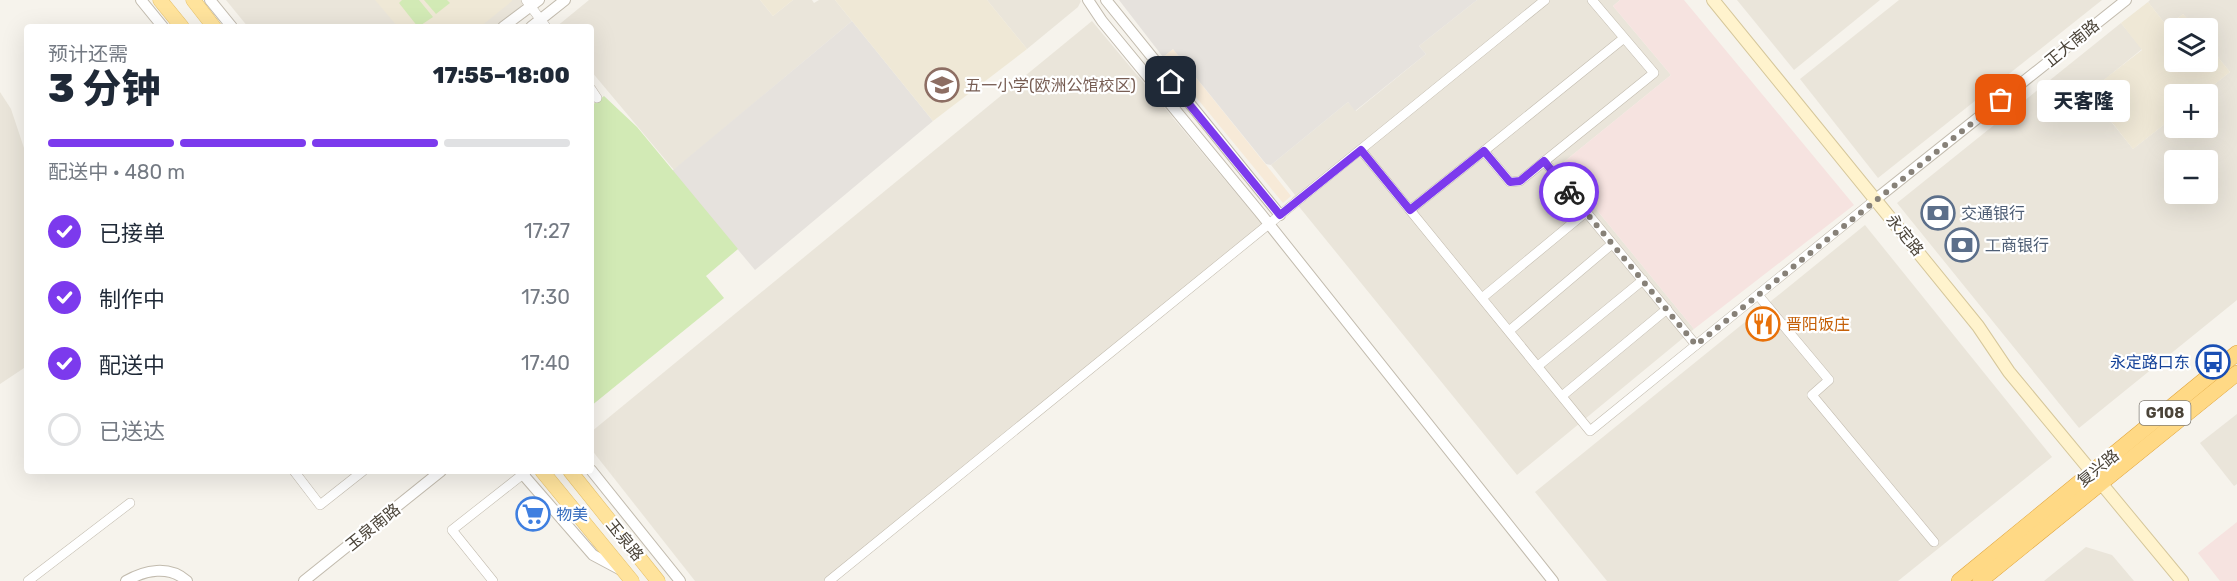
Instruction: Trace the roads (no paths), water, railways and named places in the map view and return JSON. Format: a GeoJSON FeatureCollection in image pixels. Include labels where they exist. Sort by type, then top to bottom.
{"type":"FeatureCollection","features":[{"type":"Feature","properties":{"kind":"highway","name":"复兴路"},"geometry":{"type":"LineString","coordinates":[[1980,581],[2096,481],[2237,353]]}},
{"type":"Feature","properties":{"kind":"highway","name":"复兴路"},"geometry":{"type":"LineString","coordinates":[[1959,581],[2096,481],[2237,373]]}},
{"type":"Feature","properties":{"kind":"main road"},"geometry":{"type":"LineString","coordinates":[[160,0],[180,24]]}},
{"type":"Feature","properties":{"kind":"main road"},"geometry":{"type":"LineString","coordinates":[[193,0],[212,24]]}},
{"type":"Feature","properties":{"kind":"main road","name":"永定路"},"geometry":{"type":"LineString","coordinates":[[1713,0],[1978,326],[2009,372],[2172,581]]}},
{"type":"Feature","properties":{"kind":"main road","name":"玉泉路"},"geometry":{"type":"LineString","coordinates":[[544,474],[627,576]]}},
{"type":"Feature","properties":{"kind":"main road","name":"玉泉路"},"geometry":{"type":"LineString","coordinates":[[572,474],[658,581]]}},
{"type":"Feature","properties":{"kind":"main road","name":"永定路"},"geometry":{"type":"LineString","coordinates":[[2096,481],[2182,581]]}},
{"type":"Feature","properties":{"kind":"street"},"geometry":{"type":"LineString","coordinates":[[141,0],[161,24]]}},
{"type":"Feature","properties":{"kind":"street"},"geometry":{"type":"LineString","coordinates":[[210,0],[230,24]]}},
{"type":"Feature","properties":{"kind":"street"},"geometry":{"type":"LineString","coordinates":[[506,24],[532,2],[543,23],[565,0]]}},
{"type":"Feature","properties":{"kind":"street"},"geometry":{"type":"LineString","coordinates":[[1088,0],[1102,21],[1269,225],[1553,581]]}},
{"type":"Feature","properties":{"kind":"street"},"geometry":{"type":"LineString","coordinates":[[1106,0],[1280,215]]}},
{"type":"Feature","properties":{"kind":"street"},"geometry":{"type":"LineString","coordinates":[[829,581],[1545,0]]}},
{"type":"Feature","properties":{"kind":"street"},"geometry":{"type":"LineString","coordinates":[[1484,151],[1510,182],[1520,181],[1654,73],[1592,0]]}},
{"type":"Feature","properties":{"kind":"street","name":"正大南路"},"geometry":{"type":"LineString","coordinates":[[1876,199],[2126,0]]}},
{"type":"Feature","properties":{"kind":"street"},"geometry":{"type":"LineString","coordinates":[[1410,210],[1624,38]]}},
{"type":"Feature","properties":{"kind":"street"},"geometry":{"type":"LineString","coordinates":[[594,94],[597,98]]}},
{"type":"Feature","properties":{"kind":"street"},"geometry":{"type":"LineString","coordinates":[[1361,150],[1590,431],[1876,199]]}},
{"type":"Feature","properties":{"kind":"street"},"geometry":{"type":"LineString","coordinates":[[1544,161],[1696,345]]}},
{"type":"Feature","properties":{"kind":"street"},"geometry":{"type":"LineString","coordinates":[[1482,298],[1586,212]]}},
{"type":"Feature","properties":{"kind":"street"},"geometry":{"type":"LineString","coordinates":[[1509,331],[1612,244]]}},
{"type":"Feature","properties":{"kind":"street"},"geometry":{"type":"LineString","coordinates":[[1538,366],[1643,280]]}},
{"type":"Feature","properties":{"kind":"street"},"geometry":{"type":"LineString","coordinates":[[1758,295],[1829,380],[1812,395],[1934,542]]}},
{"type":"Feature","properties":{"kind":"street"},"geometry":{"type":"LineString","coordinates":[[1562,396],[1667,309]]}},
{"type":"Feature","properties":{"kind":"street"},"geometry":{"type":"LineString","coordinates":[[296,474],[320,505],[359,474]]}},
{"type":"Feature","properties":{"kind":"street","name":"玉泉南路"},"geometry":{"type":"LineString","coordinates":[[304,581],[437,474]]}},
{"type":"Feature","properties":{"kind":"street"},"geometry":{"type":"LineString","coordinates":[[493,581],[452,530],[521,474]]}},
{"type":"Feature","properties":{"kind":"street"},"geometry":{"type":"LineString","coordinates":[[525,474],[593,555],[627,576]]}},
{"type":"Feature","properties":{"kind":"street"},"geometry":{"type":"LineString","coordinates":[[594,474],[680,581]]}},
{"type":"Feature","properties":{"kind":"street"},"geometry":{"type":"LineString","coordinates":[[28,581],[129,503]]}},
{"type":"Feature","properties":{"kind":"street"},"geometry":{"type":"LineString","coordinates":[[126,581],[155,570],[175,573],[188,581]]}},
{"type":"Feature","properties":{"kind":"place","name":"五一小学(欧洲公馆校区)"},"geometry":{"type":"Point","coordinates":[942,85]}},
{"type":"Feature","properties":{"kind":"place","name":"天客隆"},"geometry":{"type":"Point","coordinates":[2001,100]}},
{"type":"Feature","properties":{"kind":"place","name":"交通银行"},"geometry":{"type":"Point","coordinates":[1938,213]}},
{"type":"Feature","properties":{"kind":"place","name":"工商银行"},"geometry":{"type":"Point","coordinates":[1962,245]}},
{"type":"Feature","properties":{"kind":"place","name":"晋阳饭庄"},"geometry":{"type":"Point","coordinates":[1763,324]}},
{"type":"Feature","properties":{"kind":"place","name":"永定路口东"},"geometry":{"type":"Point","coordinates":[2213,362]}},
{"type":"Feature","properties":{"kind":"place","name":"物美"},"geometry":{"type":"Point","coordinates":[533,514]}}]}
